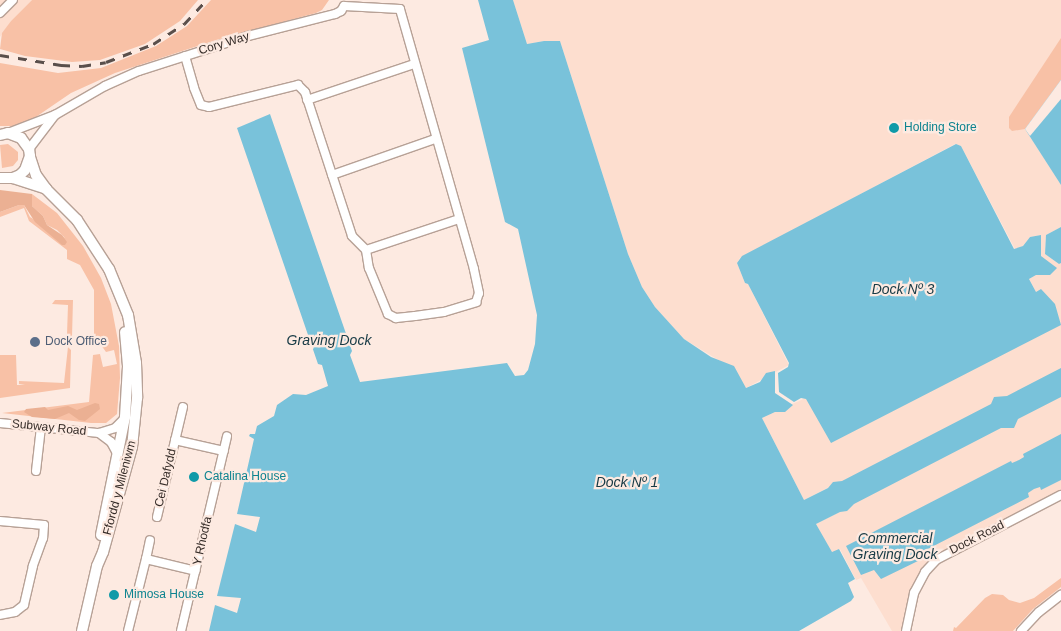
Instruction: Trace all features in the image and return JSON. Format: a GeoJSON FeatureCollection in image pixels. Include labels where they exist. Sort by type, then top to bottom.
{"type":"FeatureCollection","features":[{"type":"Feature","properties":{"kind":"street"},"geometry":{"type":"LineString","coordinates":[[0,14],[13,0]]}},
{"type":"Feature","properties":{"kind":"street","name":"Cory Way"},"geometry":{"type":"LineString","coordinates":[[2,134],[55,115],[119,79],[248,36],[335,14],[341,11],[344,3],[400,9],[414,64]]}},
{"type":"Feature","properties":{"kind":"street"},"geometry":{"type":"LineString","coordinates":[[185,56],[201,105],[209,107],[298,85],[304,92],[354,240],[366,250],[369,268],[388,314],[396,318],[444,312],[476,302],[479,294],[474,269],[414,64],[307,100]]}},
{"type":"Feature","properties":{"kind":"street","name":"Cory Way"},"geometry":{"type":"LineString","coordinates":[[29,153],[55,115]]}},
{"type":"Feature","properties":{"kind":"street"},"geometry":{"type":"LineString","coordinates":[[2,134],[21,138],[29,153],[25,170],[13,178]]}},
{"type":"Feature","properties":{"kind":"street"},"geometry":{"type":"LineString","coordinates":[[332,175],[435,139]]}},
{"type":"Feature","properties":{"kind":"street","name":"Ffordd y Mileniwm"},"geometry":{"type":"LineString","coordinates":[[29,153],[36,174],[46,189],[69,211],[91,238],[109,269],[128,315],[134,344],[137,379],[137,416],[128,467],[103,552],[98,562],[80,629]]}},
{"type":"Feature","properties":{"kind":"street","name":"Ffordd y Mileniwm"},"geometry":{"type":"LineString","coordinates":[[0,178],[13,178],[46,189]]}},
{"type":"Feature","properties":{"kind":"street"},"geometry":{"type":"LineString","coordinates":[[366,250],[459,220]]}},
{"type":"Feature","properties":{"kind":"street","name":"Ffordd y Mileniwm"},"geometry":{"type":"LineString","coordinates":[[98,562],[98,552],[126,417],[127,350],[119,294]]}},
{"type":"Feature","properties":{"kind":"street","name":"Cei Dafydd"},"geometry":{"type":"LineString","coordinates":[[157,517],[183,406]]}},
{"type":"Feature","properties":{"kind":"street","name":"Subway Road"},"geometry":{"type":"LineString","coordinates":[[0,423],[99,433],[115,428],[126,417]]}},
{"type":"Feature","properties":{"kind":"street"},"geometry":{"type":"LineString","coordinates":[[36,471],[41,427]]}},
{"type":"Feature","properties":{"kind":"street","name":"Subway Road"},"geometry":{"type":"LineString","coordinates":[[99,433],[111,442],[119,456]]}},
{"type":"Feature","properties":{"kind":"street","name":"Y Rhodfa"},"geometry":{"type":"LineString","coordinates":[[181,631],[227,436]]}},
{"type":"Feature","properties":{"kind":"street","name":"Cei Dafydd"},"geometry":{"type":"LineString","coordinates":[[176,440],[224,451]]}},
{"type":"Feature","properties":{"kind":"street","name":"Dock Road"},"geometry":{"type":"LineString","coordinates":[[906,631],[914,593],[925,572],[936,560],[1061,495]]}},
{"type":"Feature","properties":{"kind":"street"},"geometry":{"type":"LineString","coordinates":[[0,521],[44,526],[43,538],[33,566],[24,605],[15,612],[0,615]]}},
{"type":"Feature","properties":{"kind":"street"},"geometry":{"type":"LineString","coordinates":[[128,631],[150,540]]}},
{"type":"Feature","properties":{"kind":"street"},"geometry":{"type":"LineString","coordinates":[[146,559],[196,571]]}},
{"type":"Feature","properties":{"kind":"street"},"geometry":{"type":"LineString","coordinates":[[1021,631],[1039,612],[1061,595]]}},
{"type":"Feature","properties":{"kind":"shaded area"},"geometry":{"type":"Polygon","coordinates":[[[0,0],[32,0],[11,21],[0,37],[0,0]]]}},
{"type":"Feature","properties":{"kind":"shaded area"},"geometry":{"type":"Polygon","coordinates":[[[32,0],[198,0],[180,21],[145,44],[100,60],[72,62],[25,56],[0,49],[2,33],[32,0]]]}},
{"type":"Feature","properties":{"kind":"shaded area"},"geometry":{"type":"Polygon","coordinates":[[[211,0],[329,0],[322,10],[316,13],[216,40],[115,73],[71,93],[30,121],[13,126],[0,126],[0,63],[58,73],[101,68],[156,46],[187,26],[211,0]]]}},
{"type":"Feature","properties":{"kind":"shaded area"},"geometry":{"type":"Polygon","coordinates":[[[513,0],[1061,0],[1061,80],[1025,129],[1061,185],[1061,227],[1046,235],[1045,254],[1059,264],[1061,263],[1061,491],[932,558],[914,582],[905,609],[902,631],[892,631],[861,578],[856,580],[840,549],[832,553],[816,524],[853,505],[841,481],[804,500],[762,418],[1036,292],[1029,279],[1036,275],[1041,256],[1041,235],[1030,237],[1023,246],[1015,249],[961,146],[955,144],[740,258],[737,263],[745,283],[748,284],[789,365],[746,388],[720,361],[684,339],[655,307],[642,287],[628,254],[560,41],[527,44],[513,0]]]}},
{"type":"Feature","properties":{"kind":"shaded area"},"geometry":{"type":"Polygon","coordinates":[[[1061,38],[1061,80],[1025,129],[1012,131],[1009,128],[1009,117],[1061,38]]]}},
{"type":"Feature","properties":{"kind":"shaded area"},"geometry":{"type":"Polygon","coordinates":[[[8,144],[18,152],[18,160],[13,166],[2,168],[0,145],[8,144]]]}},
{"type":"Feature","properties":{"kind":"shaded area"},"geometry":{"type":"Polygon","coordinates":[[[0,190],[32,194],[32,206],[43,216],[47,225],[62,235],[67,242],[65,245],[62,245],[35,222],[24,205],[0,212],[0,190]]]}},
{"type":"Feature","properties":{"kind":"shaded area"},"geometry":{"type":"Polygon","coordinates":[[[32,194],[57,213],[83,246],[101,278],[111,304],[119,346],[120,378],[117,414],[106,423],[2,413],[89,402],[93,355],[100,354],[103,367],[117,364],[114,350],[106,352],[101,345],[94,342],[94,290],[80,265],[67,259],[67,250],[29,221],[24,208],[0,217],[0,212],[24,205],[30,217],[65,238],[57,230],[47,225],[43,216],[32,206],[32,194]]]}},
{"type":"Feature","properties":{"kind":"shaded area"},"geometry":{"type":"Polygon","coordinates":[[[55,300],[73,300],[72,337],[69,341],[67,334],[68,305],[52,304],[55,300]]]}},
{"type":"Feature","properties":{"kind":"shaded area"},"geometry":{"type":"Polygon","coordinates":[[[68,347],[71,350],[70,388],[0,398],[0,355],[16,355],[17,385],[25,385],[19,384],[19,381],[64,383],[68,347]]]}},
{"type":"Feature","properties":{"kind":"shaded area"},"geometry":{"type":"Polygon","coordinates":[[[95,403],[99,404],[100,409],[85,421],[79,420],[69,413],[55,419],[32,417],[24,412],[26,409],[45,407],[48,410],[68,406],[77,410],[95,403]]]}},
{"type":"Feature","properties":{"kind":"shaded area"},"geometry":{"type":"Polygon","coordinates":[[[1061,578],[1061,587],[1033,609],[1013,631],[953,631],[954,627],[956,628],[985,598],[992,594],[1003,595],[1009,600],[1020,603],[1034,598],[1061,578]]]}},
{"type":"Feature","properties":{"kind":"water","name":"Dock Nº 1"},"geometry":{"type":"Polygon","coordinates":[[[478,0],[513,0],[527,44],[560,41],[628,254],[642,287],[655,307],[684,339],[711,357],[734,366],[746,388],[760,382],[766,373],[775,371],[775,393],[793,405],[785,412],[775,412],[762,418],[804,500],[828,488],[833,482],[842,481],[991,404],[994,397],[1007,396],[1061,368],[1061,397],[1018,419],[1014,428],[1001,428],[854,504],[847,511],[840,512],[816,524],[832,552],[839,549],[855,579],[848,583],[854,597],[851,601],[799,631],[209,631],[215,605],[237,613],[241,598],[217,596],[235,524],[256,532],[260,517],[237,514],[254,439],[249,436],[250,434],[255,434],[257,426],[274,416],[277,405],[293,394],[306,395],[328,386],[322,365],[318,364],[237,128],[270,114],[352,351],[350,355],[360,382],[507,363],[515,376],[524,375],[528,370],[535,344],[537,315],[518,229],[505,222],[462,48],[489,40],[478,0]]]}},
{"type":"Feature","properties":{"kind":"water"},"geometry":{"type":"Polygon","coordinates":[[[1061,80],[1061,185],[1025,129],[1061,80]]]}},
{"type":"Feature","properties":{"kind":"water","name":"Dock Nº 3"},"geometry":{"type":"Polygon","coordinates":[[[956,144],[961,146],[1014,249],[1023,246],[1030,237],[1041,235],[1041,256],[1057,268],[1050,275],[1036,275],[1029,279],[1036,292],[1041,289],[1055,304],[1061,325],[831,443],[806,399],[801,398],[794,402],[779,392],[778,373],[788,367],[789,363],[748,284],[745,283],[737,263],[742,256],[956,144]]]}},
{"type":"Feature","properties":{"kind":"water"},"geometry":{"type":"Polygon","coordinates":[[[1061,227],[1061,263],[1059,264],[1045,254],[1046,235],[1061,227]]]}},
{"type":"Feature","properties":{"kind":"water","name":"Commercial Graving Dock"},"geometry":{"type":"Polygon","coordinates":[[[1061,434],[1061,480],[1041,490],[1040,487],[1034,489],[1028,493],[1029,497],[918,554],[920,560],[881,579],[874,570],[861,575],[846,546],[1011,461],[1012,463],[1019,460],[1024,457],[1023,454],[1061,434]]]}},
{"type":"Feature","properties":{"kind":"pier"},"geometry":{"type":"Polygon","coordinates":[[[1061,80],[1061,99],[1030,136],[1025,129],[1061,80]]]}},
{"type":"Feature","properties":{"kind":"railway"},"geometry":{"type":"LineString","coordinates":[[0,55],[61,65],[82,66],[106,62],[153,44],[184,24],[206,0]]}},
{"type":"Feature","properties":{"kind":"place","name":"Holding Store"},"geometry":{"type":"Point","coordinates":[894,128]}},
{"type":"Feature","properties":{"kind":"place","name":"Dock Office"},"geometry":{"type":"Point","coordinates":[35,342]}},
{"type":"Feature","properties":{"kind":"place","name":"Catalina House"},"geometry":{"type":"Point","coordinates":[194,477]}},
{"type":"Feature","properties":{"kind":"place","name":"Mimosa House"},"geometry":{"type":"Point","coordinates":[114,595]}},
{"type":"Feature","properties":{"kind":"water label","name":"Graving Dock"},"geometry":{"type":"Point","coordinates":[329,340]}}]}
